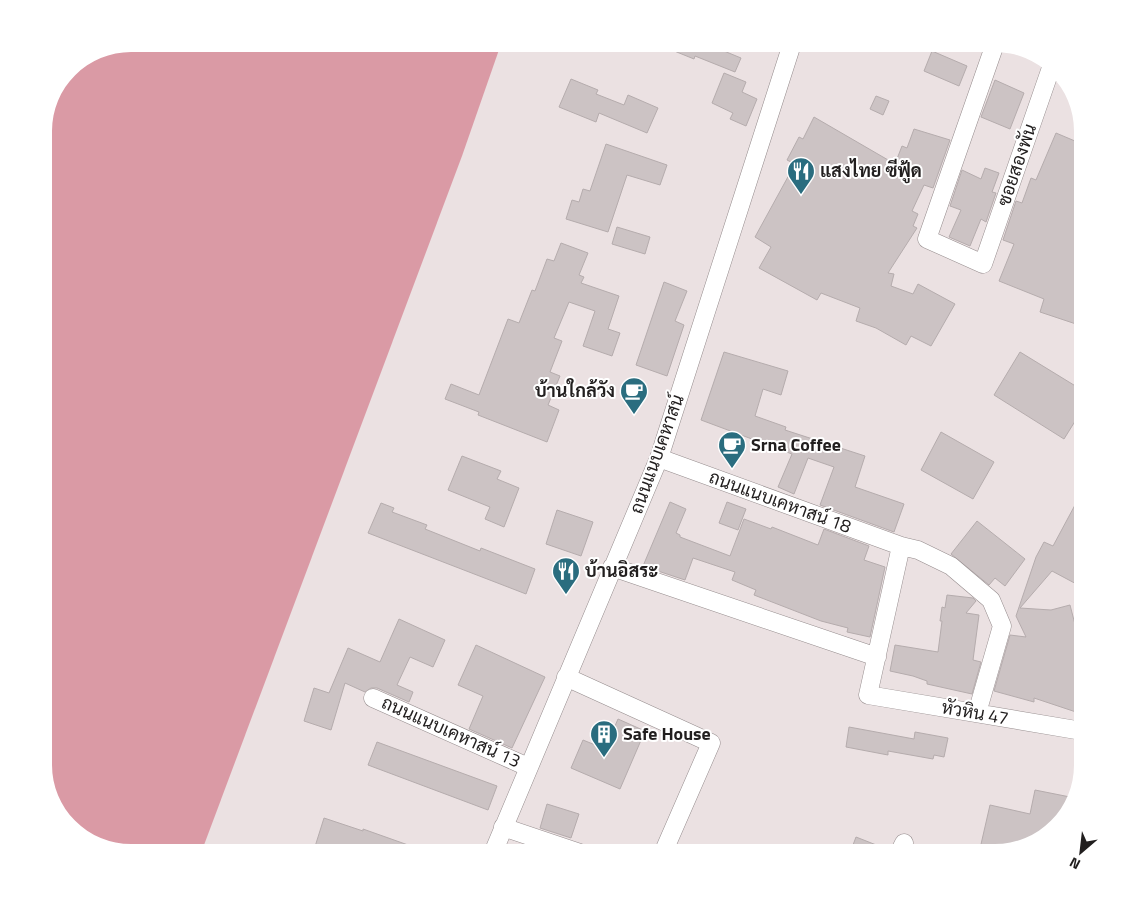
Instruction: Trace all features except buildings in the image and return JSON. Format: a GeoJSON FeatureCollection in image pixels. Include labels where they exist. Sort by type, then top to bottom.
{"type":"FeatureCollection","features":[{"type":"Feature","properties":{"kind":"street","name":"ถนนแนบเคหาสน์"},"geometry":{"type":"LineString","coordinates":[[496,844],[659,458],[789,52]]}},
{"type":"Feature","properties":{"kind":"street","name":"ซอยสองพัน"},"geometry":{"type":"LineString","coordinates":[[992,52],[927,239],[983,264],[1049,74]]}},
{"type":"Feature","properties":{"kind":"street","name":"ถนนแนบเคหาสน์ 18"},"geometry":{"type":"LineString","coordinates":[[659,458],[901,546],[918,550],[951,566],[991,600],[1002,626],[977,713]]}},
{"type":"Feature","properties":{"kind":"street"},"geometry":{"type":"LineString","coordinates":[[612,567],[877,657],[901,546]]}},
{"type":"Feature","properties":{"kind":"street","name":"หัวหิน 47"},"geometry":{"type":"LineString","coordinates":[[877,657],[868,695],[1074,730]]}},
{"type":"Feature","properties":{"kind":"street"},"geometry":{"type":"LineString","coordinates":[[566,677],[711,743],[667,844]]}},
{"type":"Feature","properties":{"kind":"street","name":"ถนนแนบเคหาสน์ 13"},"geometry":{"type":"LineString","coordinates":[[373,698],[528,767]]}},
{"type":"Feature","properties":{"kind":"street"},"geometry":{"type":"LineString","coordinates":[[503,827],[553,844]]}},
{"type":"Feature","properties":{"kind":"shaded area"},"geometry":{"type":"Polygon","coordinates":[[[132,52],[498,52],[462,156],[204,844],[121,844],[92,834],[79,825],[69,814],[55,786],[53,770],[53,127],[59,101],[66,88],[88,66],[116,54],[132,52]]]}},
{"type":"Feature","properties":{"kind":"place","name":"แสงไทย ซีฟู้ด"},"geometry":{"type":"Point","coordinates":[801,195]}},
{"type":"Feature","properties":{"kind":"place","name":"บ้านใกล้วัง"},"geometry":{"type":"Point","coordinates":[634,415]}},
{"type":"Feature","properties":{"kind":"place","name":"Srna Coffee"},"geometry":{"type":"Point","coordinates":[732,469]}},
{"type":"Feature","properties":{"kind":"place","name":"บ้านอิสระ"},"geometry":{"type":"Point","coordinates":[566,595]}},
{"type":"Feature","properties":{"kind":"place","name":"Safe House"},"geometry":{"type":"Point","coordinates":[604,758]}}]}
